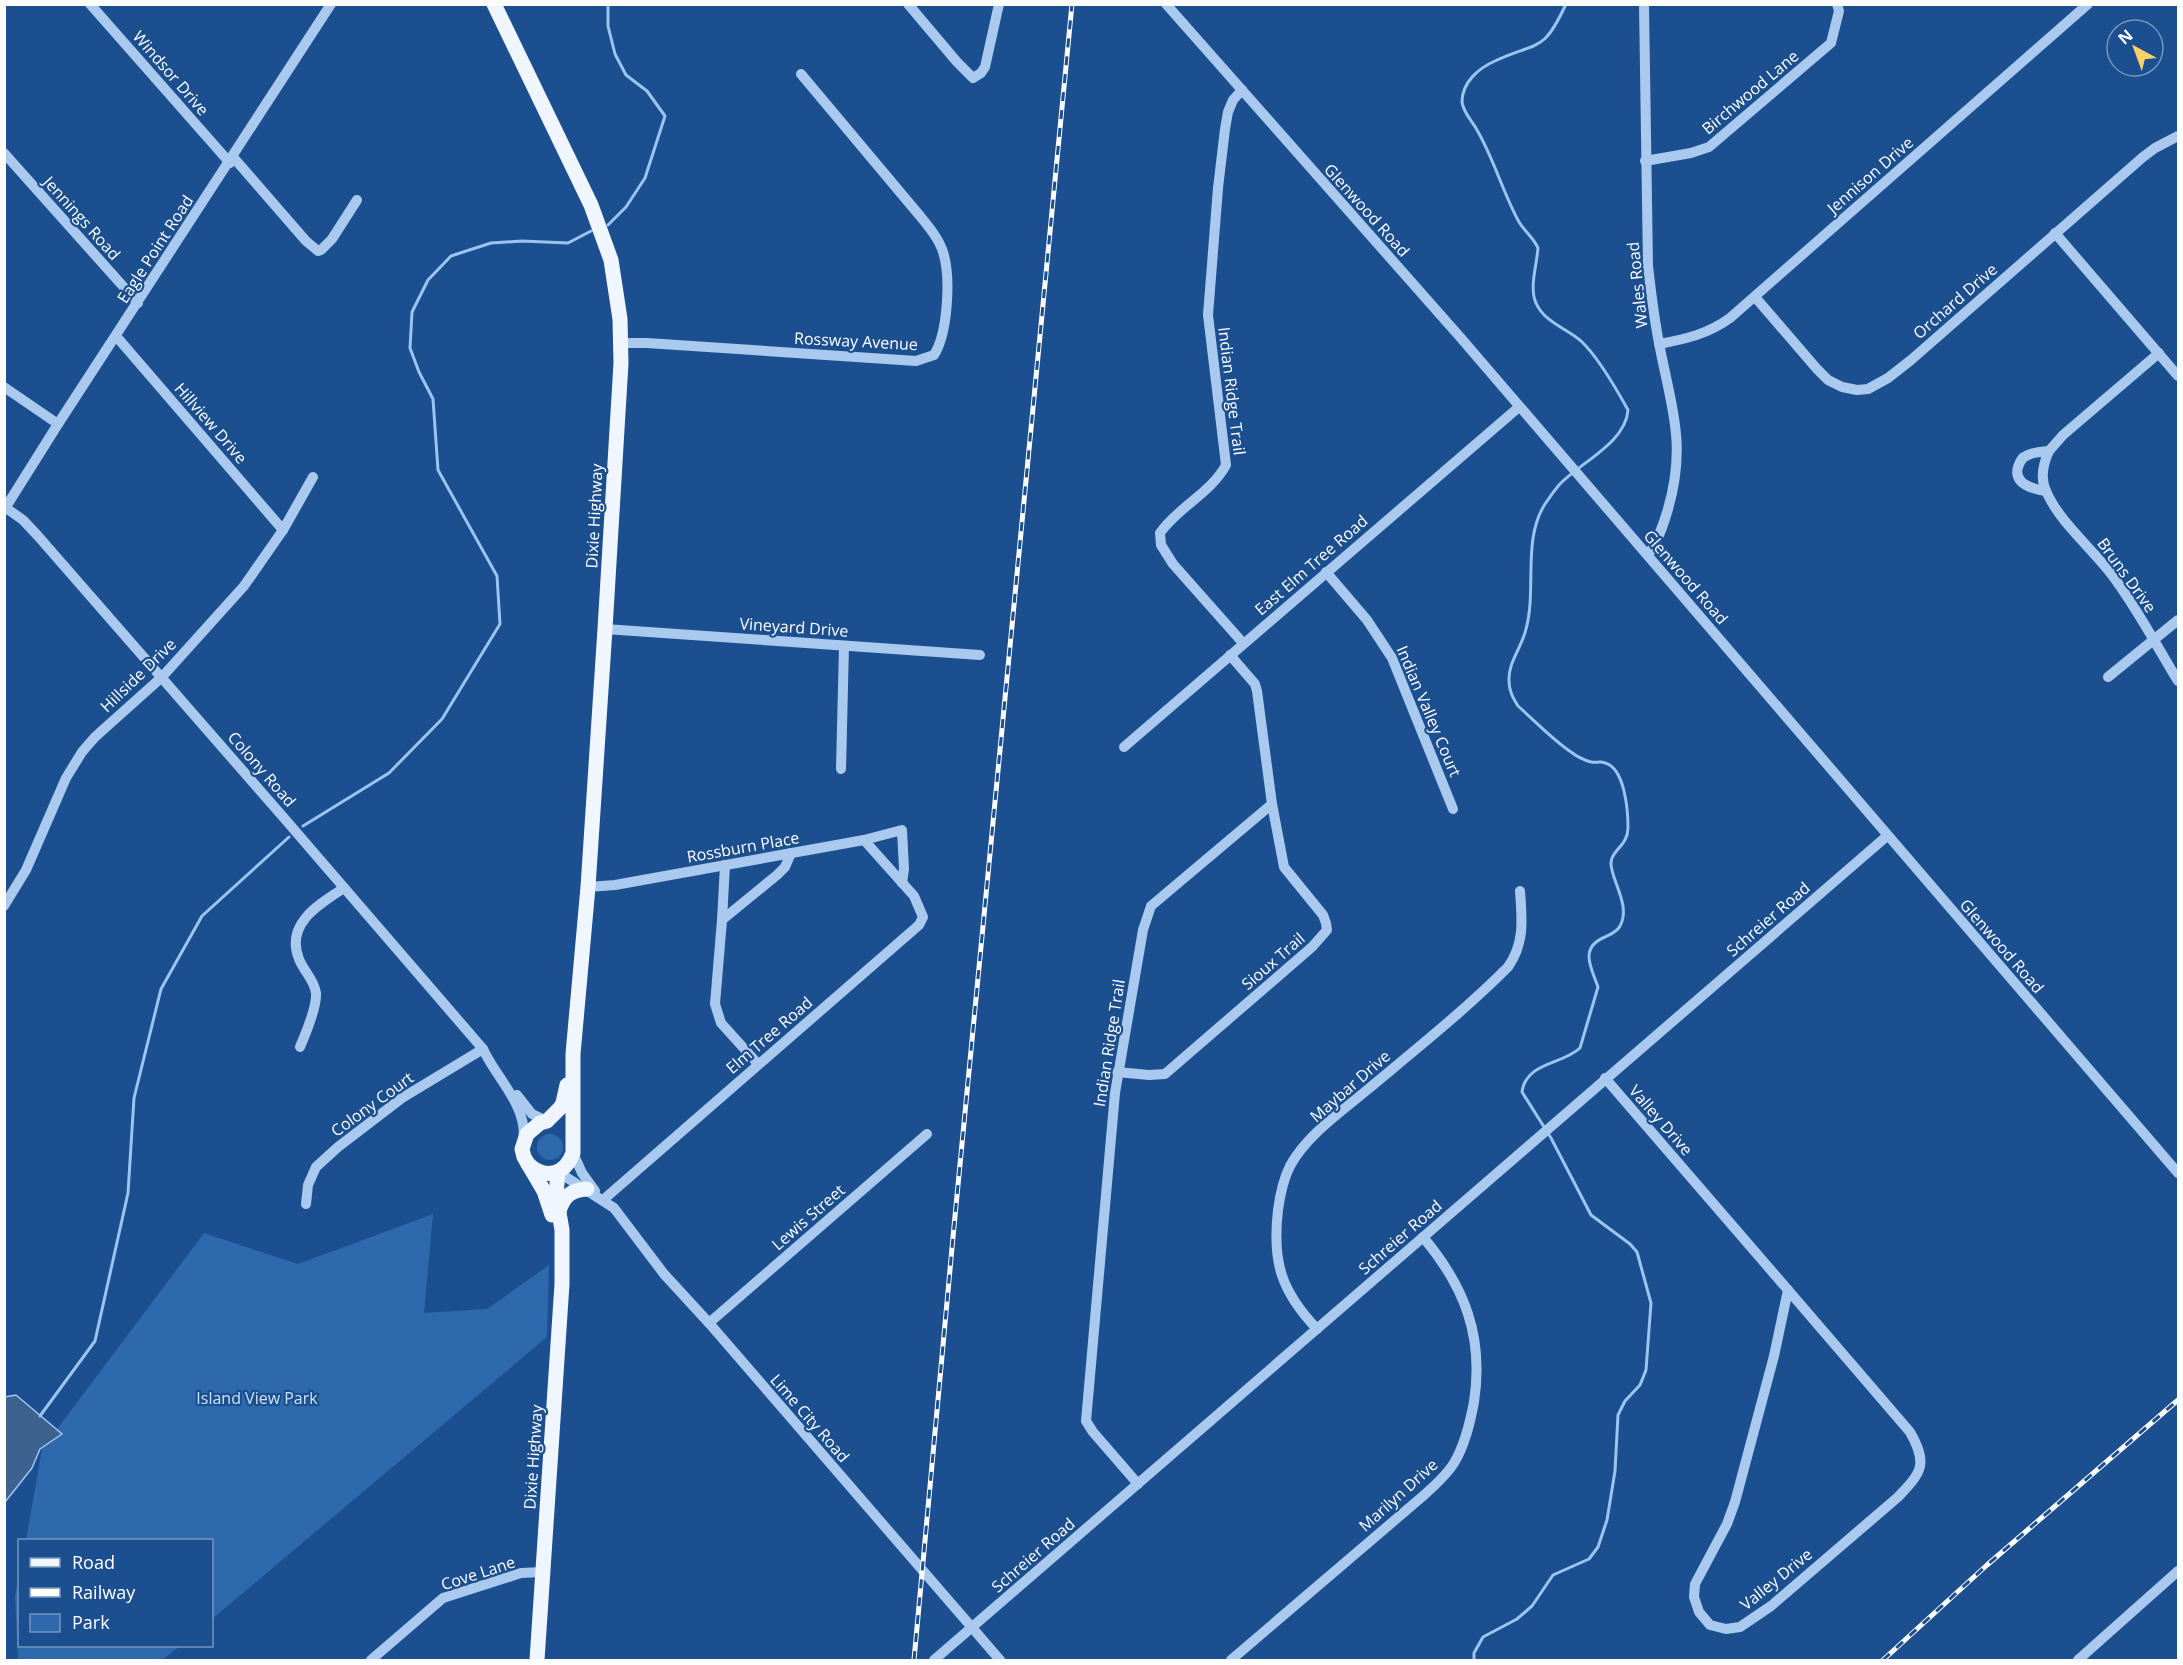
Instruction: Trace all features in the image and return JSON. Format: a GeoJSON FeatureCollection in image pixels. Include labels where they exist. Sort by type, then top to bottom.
{"type":"FeatureCollection","features":[{"type":"Feature","properties":{"kind":"main road","name":"Dixie Highway"},"geometry":{"type":"LineString","coordinates":[[494,4],[591,205],[605,241],[616,283],[621,343],[588,887],[573,1054],[573,1148]]}},
{"type":"Feature","properties":{"kind":"main road","name":"Dixie Highway"},"geometry":{"type":"LineString","coordinates":[[561,1256],[558,1231],[552,1212],[522,1149],[523,1141],[532,1128],[547,1121],[563,1103],[573,1054]]}},
{"type":"Feature","properties":{"kind":"main road"},"geometry":{"type":"LineString","coordinates":[[528,1164],[541,1173],[549,1174],[558,1172],[567,1166],[573,1148],[565,1129],[547,1121]]}},
{"type":"Feature","properties":{"kind":"main road","name":"Dixie Highway"},"geometry":{"type":"LineString","coordinates":[[537,1660],[561,1293],[562,1230],[556,1195],[558,1172]]}},
{"type":"Feature","properties":{"kind":"main road"},"geometry":{"type":"LineString","coordinates":[[559,1211],[563,1200],[570,1193],[596,1195]]}},
{"type":"Feature","properties":{"kind":"street","name":"Windsor Drive"},"geometry":{"type":"LineString","coordinates":[[90,4],[231,160],[318,251],[332,239],[357,200]]}},
{"type":"Feature","properties":{"kind":"street","name":"Eagle Point Road"},"geometry":{"type":"LineString","coordinates":[[5,509],[58,423],[331,4]]}},
{"type":"Feature","properties":{"kind":"street"},"geometry":{"type":"LineString","coordinates":[[908,4],[973,78],[985,67],[999,4]]}},
{"type":"Feature","properties":{"kind":"street","name":"Glenwood Road"},"geometry":{"type":"LineString","coordinates":[[1166,4],[1460,337],[2178,1173]]}},
{"type":"Feature","properties":{"kind":"street","name":"Wales Road"},"geometry":{"type":"LineString","coordinates":[[1644,4],[1648,266],[1659,344],[1677,428],[1678,451],[1674,488],[1664,525],[1648,555]]}},
{"type":"Feature","properties":{"kind":"street","name":"Birchwood Lane"},"geometry":{"type":"LineString","coordinates":[[1646,161],[1691,153],[1709,147],[1831,43],[1839,11],[1837,4]]}},
{"type":"Feature","properties":{"kind":"street","name":"Jennison Drive"},"geometry":{"type":"LineString","coordinates":[[1659,344],[1690,339],[1725,322],[2088,4]]}},
{"type":"Feature","properties":{"kind":"street","name":"Rossway Avenue"},"geometry":{"type":"LineString","coordinates":[[621,343],[916,361],[934,355],[943,335],[947,290],[946,267],[938,241],[920,216],[801,74]]}},
{"type":"Feature","properties":{"kind":"street","name":"Indian Ridge Trail"},"geometry":{"type":"LineString","coordinates":[[1242,90],[1230,106],[1225,129],[1208,315],[1226,465],[1220,476],[1174,516],[1160,533],[1164,552],[1243,643]]}},
{"type":"Feature","properties":{"kind":"street","name":"Orchard Drive"},"geometry":{"type":"LineString","coordinates":[[1755,297],[1828,380],[1849,389],[1868,389],[1888,378],[1911,360],[2143,157],[2178,136]]}},
{"type":"Feature","properties":{"kind":"street","name":"Jennings Road"},"geometry":{"type":"LineString","coordinates":[[4,153],[138,303]]}},
{"type":"Feature","properties":{"kind":"street"},"geometry":{"type":"LineString","coordinates":[[2055,233],[2178,376]]}},
{"type":"Feature","properties":{"kind":"street","name":"Hillview Drive"},"geometry":{"type":"LineString","coordinates":[[116,336],[283,530]]}},
{"type":"Feature","properties":{"kind":"street"},"geometry":{"type":"LineString","coordinates":[[2049,451],[2027,455],[2021,460],[2017,471],[2019,480],[2026,486],[2046,491],[2043,471],[2049,451],[2063,435],[2159,353]]}},
{"type":"Feature","properties":{"kind":"street"},"geometry":{"type":"LineString","coordinates":[[4,387],[58,423]]}},
{"type":"Feature","properties":{"kind":"street","name":"East Elm Tree Road"},"geometry":{"type":"LineString","coordinates":[[1124,747],[1519,407]]}},
{"type":"Feature","properties":{"kind":"street","name":"Hillside Drive"},"geometry":{"type":"LineString","coordinates":[[4,906],[26,870],[66,778],[82,752],[95,737],[162,677],[244,586],[283,530],[313,477]]}},
{"type":"Feature","properties":{"kind":"street","name":"Bruns Drive"},"geometry":{"type":"LineString","coordinates":[[2046,491],[2062,517],[2111,574],[2178,681]]}},
{"type":"Feature","properties":{"kind":"street","name":"Colony Road"},"geometry":{"type":"LineString","coordinates":[[5,509],[23,520],[38,536],[162,677],[509,1080],[531,1114],[547,1121]]}},
{"type":"Feature","properties":{"kind":"street","name":"Indian Valley Court"},"geometry":{"type":"LineString","coordinates":[[1326,572],[1367,620],[1392,658],[1453,809]]}},
{"type":"Feature","properties":{"kind":"street"},"geometry":{"type":"LineString","coordinates":[[2108,677],[2178,620]]}},
{"type":"Feature","properties":{"kind":"street","name":"Vineyard Drive"},"geometry":{"type":"LineString","coordinates":[[605,629],[980,655]]}},
{"type":"Feature","properties":{"kind":"street"},"geometry":{"type":"LineString","coordinates":[[841,769],[844,646]]}},
{"type":"Feature","properties":{"kind":"street"},"geometry":{"type":"LineString","coordinates":[[1230,655],[1255,684],[1257,691],[1272,804]]}},
{"type":"Feature","properties":{"kind":"street","name":"Indian Ridge Trail"},"geometry":{"type":"LineString","coordinates":[[1138,1484],[1092,1432],[1086,1422],[1117,1071],[1143,930],[1151,906],[1272,804]]}},
{"type":"Feature","properties":{"kind":"street","name":"Sioux Trail"},"geometry":{"type":"LineString","coordinates":[[1117,1071],[1149,1075],[1165,1074],[1312,947],[1327,930],[1323,915],[1284,867],[1272,804]]}},
{"type":"Feature","properties":{"kind":"street","name":"Rossburn Place"},"geometry":{"type":"LineString","coordinates":[[588,887],[615,885],[864,840],[902,830],[904,870],[902,883]]}},
{"type":"Feature","properties":{"kind":"street","name":"Schreier Road"},"geometry":{"type":"LineString","coordinates":[[934,1660],[1887,836]]}},
{"type":"Feature","properties":{"kind":"street","name":"Elm Tree Road"},"geometry":{"type":"LineString","coordinates":[[596,1195],[758,1064],[919,925],[923,917],[914,897],[864,840]]}},
{"type":"Feature","properties":{"kind":"street"},"geometry":{"type":"LineString","coordinates":[[723,920],[777,875],[785,867],[791,853]]}},
{"type":"Feature","properties":{"kind":"street"},"geometry":{"type":"LineString","coordinates":[[725,865],[723,920],[715,1004],[721,1023],[758,1064]]}},
{"type":"Feature","properties":{"kind":"street"},"geometry":{"type":"LineString","coordinates":[[300,1047],[316,996],[314,983],[300,961],[295,935],[315,907],[344,888]]}},
{"type":"Feature","properties":{"kind":"street","name":"Maybar Drive"},"geometry":{"type":"LineString","coordinates":[[1317,1329],[1293,1300],[1280,1272],[1277,1257],[1279,1202],[1290,1166],[1308,1142],[1330,1121],[1423,1043],[1508,967],[1516,955],[1522,926],[1520,891]]}},
{"type":"Feature","properties":{"kind":"street","name":"Colony Road"},"geometry":{"type":"LineString","coordinates":[[485,1054],[517,1108],[525,1129],[523,1141]]}},
{"type":"Feature","properties":{"kind":"street","name":"Colony Court"},"geometry":{"type":"LineString","coordinates":[[306,1204],[308,1185],[316,1167],[338,1147],[402,1098],[485,1054]]}},
{"type":"Feature","properties":{"kind":"street","name":"Valley Drive"},"geometry":{"type":"LineString","coordinates":[[1605,1078],[1892,1409],[1910,1432],[1922,1458],[1917,1473],[1903,1491],[1771,1606],[1740,1627],[1718,1628],[1710,1624],[1699,1612],[1694,1597],[1695,1584],[1727,1524],[1735,1502],[1774,1356],[1788,1290]]}},
{"type":"Feature","properties":{"kind":"street","name":"Lewis Street"},"geometry":{"type":"LineString","coordinates":[[709,1323],[927,1134]]}},
{"type":"Feature","properties":{"kind":"street","name":"Lime City Road"},"geometry":{"type":"LineString","coordinates":[[573,1148],[582,1173],[596,1195]]}},
{"type":"Feature","properties":{"kind":"street","name":"Lime City Road"},"geometry":{"type":"LineString","coordinates":[[558,1172],[614,1208],[664,1274],[1000,1660]]}},
{"type":"Feature","properties":{"kind":"street","name":"Marilyn Drive"},"geometry":{"type":"LineString","coordinates":[[1231,1660],[1423,1496],[1449,1470],[1460,1451],[1472,1415],[1476,1347],[1472,1324],[1462,1296],[1451,1276],[1423,1237]]}},
{"type":"Feature","properties":{"kind":"street"},"geometry":{"type":"LineString","coordinates":[[2078,1660],[2178,1571]]}},
{"type":"Feature","properties":{"kind":"street","name":"Cove Lane"},"geometry":{"type":"LineString","coordinates":[[372,1660],[443,1598],[521,1574],[543,1572]]}},
{"type":"Feature","properties":{"kind":"green space"},"geometry":{"type":"Polygon","coordinates":[[[550,1134],[559,1138],[563,1147],[559,1156],[550,1160],[541,1156],[537,1147],[541,1138],[550,1134]]]}},
{"type":"Feature","properties":{"kind":"green space","name":"Island View Park"},"geometry":{"type":"Polygon","coordinates":[[[433,1214],[424,1313],[487,1309],[549,1265],[547,1337],[213,1618],[213,1539],[26,1539],[42,1449],[204,1233],[298,1264],[433,1214]]]}},
{"type":"Feature","properties":{"kind":"green space"},"geometry":{"type":"Polygon","coordinates":[[[18,1580],[18,1647],[179,1647],[162,1660],[18,1660],[15,1596],[18,1580]]]}},
{"type":"Feature","properties":{"kind":"shaded area"},"geometry":{"type":"Polygon","coordinates":[[[16,1395],[62,1434],[40,1449],[32,1468],[5,1502],[5,1397],[16,1395]]]}},
{"type":"Feature","properties":{"kind":"waterway"},"geometry":{"type":"LineString","coordinates":[[608,4],[608,26],[615,54],[626,75],[647,91],[665,116],[645,178],[626,207],[608,225]]}},
{"type":"Feature","properties":{"kind":"waterway"},"geometry":{"type":"LineString","coordinates":[[1474,1660],[1474,1653],[1483,1637],[1517,1619],[1532,1606],[1553,1575],[1589,1559],[1598,1547],[1607,1520],[1615,1471],[1618,1415],[1625,1401],[1640,1385],[1646,1370],[1651,1303],[1637,1252],[1630,1244],[1591,1215],[1551,1138],[1522,1092],[1525,1082],[1537,1069],[1573,1054],[1580,1048],[1598,987],[1590,966],[1589,953],[1597,942],[1617,930],[1623,918],[1622,902],[1612,871],[1611,859],[1625,839],[1628,821],[1624,791],[1617,773],[1605,763],[1591,762],[1575,755],[1544,730],[1518,706],[1509,685],[1509,674],[1524,636],[1529,614],[1532,549],[1538,518],[1559,485],[1600,452],[1619,433],[1628,410],[1594,355],[1575,336],[1544,315],[1536,303],[1533,283],[1538,248],[1519,222],[1462,102],[1465,88],[1472,77],[1489,64],[1545,39],[1566,4]]}},
{"type":"Feature","properties":{"kind":"waterway"},"geometry":{"type":"LineString","coordinates":[[303,826],[389,773],[442,719],[500,624],[497,576],[438,470],[433,399],[410,348],[412,312],[428,280],[451,256],[491,243],[522,241],[568,243],[591,231]]}},
{"type":"Feature","properties":{"kind":"waterway"},"geometry":{"type":"LineString","coordinates":[[40,1416],[95,1341],[128,1193],[134,1098],[161,989],[202,916],[289,837]]}},
{"type":"Feature","properties":{"kind":"railway"},"geometry":{"type":"LineString","coordinates":[[914,1660],[1072,4]]}},
{"type":"Feature","properties":{"kind":"railway"},"geometry":{"type":"LineString","coordinates":[[1883,1660],[1987,1565],[2178,1400]]}}]}
